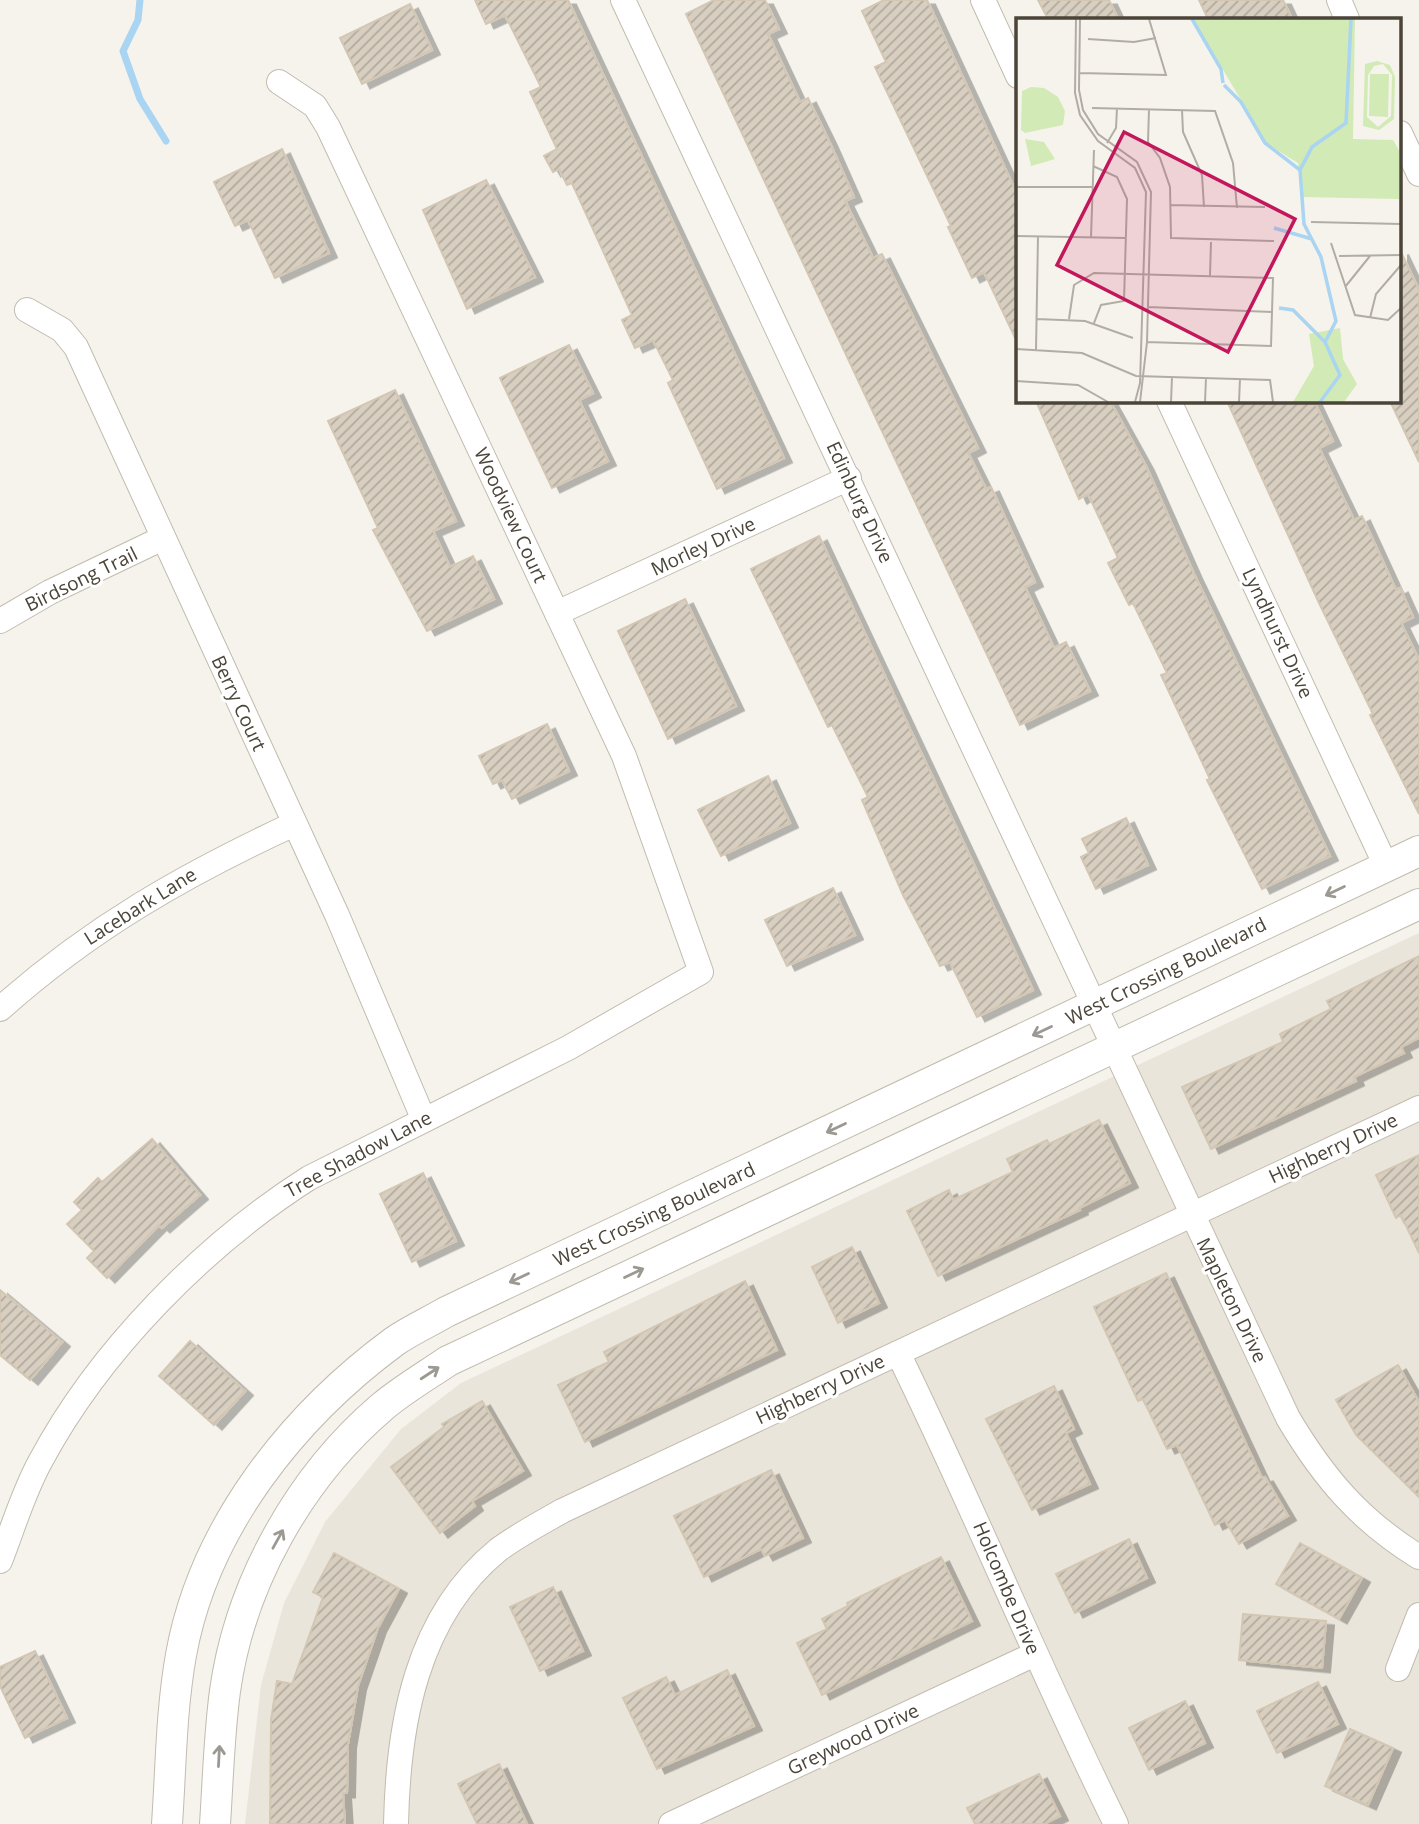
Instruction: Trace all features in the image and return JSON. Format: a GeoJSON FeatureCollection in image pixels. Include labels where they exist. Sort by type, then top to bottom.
{"type":"FeatureCollection","features":[{"type":"Feature","properties":{"kind":"street","name":"Edinburg Drive"},"geometry":{"type":"LineString","coordinates":[[623,0],[1095,1005]]}},
{"type":"Feature","properties":{"kind":"street"},"geometry":{"type":"LineString","coordinates":[[983,0],[1016,72]]}},
{"type":"Feature","properties":{"kind":"street"},"geometry":{"type":"LineString","coordinates":[[1339,0],[1348,18]]}},
{"type":"Feature","properties":{"kind":"street","name":"Woodview Court"},"geometry":{"type":"LineString","coordinates":[[279,82],[315,106],[323,116],[640,794],[701,972]]}},
{"type":"Feature","properties":{"kind":"street"},"geometry":{"type":"LineString","coordinates":[[1402,137],[1419,174]]}},
{"type":"Feature","properties":{"kind":"street","name":"Berry Court"},"geometry":{"type":"LineString","coordinates":[[27,310],[62,330],[76,347],[351,946],[423,1118]]}},
{"type":"Feature","properties":{"kind":"street","name":"Lyndhurst Drive"},"geometry":{"type":"LineString","coordinates":[[1169,402],[1386,866]]}},
{"type":"Feature","properties":{"kind":"street","name":"Morley Drive"},"geometry":{"type":"LineString","coordinates":[[557,613],[849,478]]}},
{"type":"Feature","properties":{"kind":"street","name":"Birdsong Trail"},"geometry":{"type":"LineString","coordinates":[[0,621],[50,593],[163,538]]}},
{"type":"Feature","properties":{"kind":"street","name":"Lacebark Lane"},"geometry":{"type":"LineString","coordinates":[[0,1009],[62,957],[123,914],[210,863],[294,824]]}},
{"type":"Feature","properties":{"kind":"street","name":"West Crossing Boulevard"},"geometry":{"type":"LineString","coordinates":[[167,1824],[172,1719],[182,1652],[199,1591],[226,1531],[256,1483],[296,1429],[352,1375],[397,1339],[446,1312],[1419,850]]}},
{"type":"Feature","properties":{"kind":"street"},"geometry":{"type":"LineString","coordinates":[[215,1824],[225,1689],[239,1630],[258,1575],[300,1500],[327,1462],[383,1406],[448,1361],[1419,904]]}},
{"type":"Feature","properties":{"kind":"street","name":"Tree Shadow Lane"},"geometry":{"type":"LineString","coordinates":[[0,1561],[24,1494],[55,1434],[91,1384],[165,1296],[216,1246],[272,1201],[338,1161],[568,1048],[701,972]]}},
{"type":"Feature","properties":{"kind":"street","name":"Mapleton Drive"},"geometry":{"type":"LineString","coordinates":[[1095,1005],[1288,1418],[1324,1475],[1346,1500],[1419,1557]]}},
{"type":"Feature","properties":{"kind":"street","name":"Highberry Drive"},"geometry":{"type":"LineString","coordinates":[[396,1824],[402,1735],[411,1690],[438,1623],[479,1568],[499,1550],[562,1511],[1419,1108]]}},
{"type":"Feature","properties":{"kind":"street","name":"Holcombe Drive"},"geometry":{"type":"LineString","coordinates":[[898,1353],[972,1507],[1035,1654],[1116,1824]]}},
{"type":"Feature","properties":{"kind":"street"},"geometry":{"type":"LineString","coordinates":[[1398,1669],[1419,1615]]}},
{"type":"Feature","properties":{"kind":"street","name":"Greywood Drive"},"geometry":{"type":"LineString","coordinates":[[671,1824],[1035,1654]]}},
{"type":"Feature","properties":{"kind":"shaded area"},"geometry":{"type":"Polygon","coordinates":[[[1419,933],[1419,1824],[245,1824],[261,1685],[284,1603],[325,1522],[401,1429],[461,1383],[1419,933]]]}},
{"type":"Feature","properties":{"kind":"building"},"geometry":{"type":"Polygon","coordinates":[[[475,0],[568,0],[784,458],[717,489],[668,383],[673,380],[653,340],[635,348],[622,320],[632,315],[572,183],[567,185],[559,169],[553,172],[544,156],[557,149],[530,92],[541,87],[505,15],[486,24],[475,0]]]}},
{"type":"Feature","properties":{"kind":"building"},"geometry":{"type":"Polygon","coordinates":[[[714,0],[765,0],[779,29],[768,34],[800,102],[808,98],[854,197],[845,201],[873,258],[882,254],[978,448],[968,453],[986,489],[991,487],[1035,582],[1025,587],[1054,648],[1066,642],[1090,691],[1020,725],[686,14],[714,0]]]}},
{"type":"Feature","properties":{"kind":"building"},"geometry":{"type":"Polygon","coordinates":[[[884,0],[927,0],[1016,192],[1016,340],[984,272],[972,278],[948,227],[951,226],[875,67],[886,62],[862,11],[884,0]]]}},
{"type":"Feature","properties":{"kind":"building"},"geometry":{"type":"Polygon","coordinates":[[[1038,0],[1109,0],[1118,18],[1047,18],[1038,0]]]}},
{"type":"Feature","properties":{"kind":"building"},"geometry":{"type":"Polygon","coordinates":[[[1199,0],[1283,0],[1292,18],[1208,18],[1199,0]]]}},
{"type":"Feature","properties":{"kind":"building"},"geometry":{"type":"Polygon","coordinates":[[[410,4],[432,50],[362,84],[340,38],[410,4]]]}},
{"type":"Feature","properties":{"kind":"building"},"geometry":{"type":"Polygon","coordinates":[[[282,149],[329,253],[275,278],[248,220],[235,226],[214,182],[282,149]]]}},
{"type":"Feature","properties":{"kind":"building"},"geometry":{"type":"Polygon","coordinates":[[[486,180],[535,277],[467,309],[423,210],[486,180]]]}},
{"type":"Feature","properties":{"kind":"building"},"geometry":{"type":"Polygon","coordinates":[[[1402,254],[1419,290],[1419,462],[1390,402],[1402,402],[1402,254]]]}},
{"type":"Feature","properties":{"kind":"building"},"geometry":{"type":"Polygon","coordinates":[[[569,345],[593,393],[579,400],[608,461],[552,488],[500,378],[569,345]]]}},
{"type":"Feature","properties":{"kind":"building"},"geometry":{"type":"Polygon","coordinates":[[[395,390],[456,521],[433,531],[450,567],[473,556],[494,599],[427,631],[373,530],[378,528],[328,421],[395,390]]]}},
{"type":"Feature","properties":{"kind":"building"},"geometry":{"type":"Polygon","coordinates":[[[1036,402],[1111,402],[1146,466],[1194,574],[1330,856],[1262,889],[1207,780],[1210,779],[1161,675],[1167,673],[1133,603],[1129,605],[1108,563],[1118,558],[1088,494],[1079,499],[1036,402]]]}},
{"type":"Feature","properties":{"kind":"building"},"geometry":{"type":"Polygon","coordinates":[[[1227,402],[1314,402],[1333,441],[1319,448],[1354,520],[1362,516],[1396,590],[1400,588],[1413,617],[1401,623],[1419,660],[1419,814],[1370,715],[1373,714],[1227,402]]]}},
{"type":"Feature","properties":{"kind":"building"},"geometry":{"type":"Polygon","coordinates":[[[819,536],[1033,990],[977,1017],[950,962],[940,966],[903,895],[862,800],[868,797],[832,725],[828,727],[751,569],[819,536]]]}},
{"type":"Feature","properties":{"kind":"building"},"geometry":{"type":"Polygon","coordinates":[[[685,599],[736,706],[668,739],[618,631],[685,599]]]}},
{"type":"Feature","properties":{"kind":"building"},"geometry":{"type":"Polygon","coordinates":[[[547,724],[569,771],[512,799],[502,780],[493,784],[479,756],[547,724]]]}},
{"type":"Feature","properties":{"kind":"building"},"geometry":{"type":"Polygon","coordinates":[[[768,776],[790,823],[721,856],[698,810],[768,776]]]}},
{"type":"Feature","properties":{"kind":"building"},"geometry":{"type":"Polygon","coordinates":[[[1126,818],[1148,865],[1096,889],[1081,857],[1089,853],[1082,839],[1126,818]]]}},
{"type":"Feature","properties":{"kind":"building"},"geometry":{"type":"Polygon","coordinates":[[[833,888],[855,935],[787,966],[765,920],[833,888]]]}},
{"type":"Feature","properties":{"kind":"building"},"geometry":{"type":"Polygon","coordinates":[[[1419,956],[1419,1038],[1401,1047],[1404,1053],[1354,1077],[1356,1081],[1211,1149],[1182,1087],[1283,1042],[1280,1034],[1331,1009],[1327,1001],[1419,956]]]}},
{"type":"Feature","properties":{"kind":"building"},"geometry":{"type":"Polygon","coordinates":[[[1099,1120],[1130,1183],[1079,1208],[1080,1210],[938,1276],[907,1211],[949,1190],[953,1200],[1013,1172],[1007,1159],[1047,1140],[1049,1144],[1099,1120]]]}},
{"type":"Feature","properties":{"kind":"building"},"geometry":{"type":"Polygon","coordinates":[[[152,1139],[200,1195],[162,1228],[159,1225],[107,1278],[87,1258],[94,1251],[67,1224],[82,1210],[74,1202],[98,1178],[102,1182],[152,1139]]]}},
{"type":"Feature","properties":{"kind":"building"},"geometry":{"type":"Polygon","coordinates":[[[1419,1155],[1419,1253],[1401,1215],[1396,1218],[1376,1175],[1419,1155]]]}},
{"type":"Feature","properties":{"kind":"building"},"geometry":{"type":"Polygon","coordinates":[[[423,1173],[456,1241],[412,1262],[380,1194],[423,1173]]]}},
{"type":"Feature","properties":{"kind":"building"},"geometry":{"type":"Polygon","coordinates":[[[852,1247],[879,1303],[838,1323],[812,1267],[852,1247]]]}},
{"type":"Feature","properties":{"kind":"building"},"geometry":{"type":"Polygon","coordinates":[[[1166,1273],[1262,1478],[1265,1477],[1288,1516],[1239,1544],[1225,1520],[1215,1525],[1177,1445],[1167,1449],[1143,1399],[1138,1401],[1094,1307],[1166,1273]]]}},
{"type":"Feature","properties":{"kind":"building"},"geometry":{"type":"Polygon","coordinates":[[[745,1281],[777,1350],[585,1442],[558,1385],[609,1362],[604,1352],[745,1281]]]}},
{"type":"Feature","properties":{"kind":"building"},"geometry":{"type":"Polygon","coordinates":[[[0,1290],[62,1342],[30,1380],[0,1355],[0,1290]]]}},
{"type":"Feature","properties":{"kind":"building"},"geometry":{"type":"Polygon","coordinates":[[[190,1341],[245,1391],[214,1425],[159,1376],[190,1341]]]}},
{"type":"Feature","properties":{"kind":"building"},"geometry":{"type":"Polygon","coordinates":[[[1398,1365],[1419,1402],[1419,1497],[1356,1435],[1336,1400],[1398,1365]]]}},
{"type":"Feature","properties":{"kind":"building"},"geometry":{"type":"Polygon","coordinates":[[[1054,1386],[1074,1429],[1066,1433],[1090,1484],[1032,1510],[986,1419],[1054,1386]]]}},
{"type":"Feature","properties":{"kind":"building"},"geometry":{"type":"Polygon","coordinates":[[[482,1401],[523,1471],[472,1501],[475,1506],[440,1533],[391,1467],[444,1427],[442,1424],[482,1401]]]}},
{"type":"Feature","properties":{"kind":"building"},"geometry":{"type":"Polygon","coordinates":[[[771,1470],[803,1538],[765,1556],[761,1549],[704,1577],[674,1516],[771,1470]]]}},
{"type":"Feature","properties":{"kind":"building"},"geometry":{"type":"Polygon","coordinates":[[[1129,1539],[1147,1578],[1075,1613],[1056,1574],[1129,1539]]]}},
{"type":"Feature","properties":{"kind":"building"},"geometry":{"type":"Polygon","coordinates":[[[1300,1543],[1362,1578],[1339,1619],[1276,1584],[1300,1543]]]}},
{"type":"Feature","properties":{"kind":"building"},"geometry":{"type":"Polygon","coordinates":[[[334,1553],[399,1589],[378,1628],[358,1686],[348,1744],[347,1793],[343,1793],[345,1824],[270,1824],[271,1720],[277,1681],[292,1684],[323,1597],[313,1592],[334,1553]]]}},
{"type":"Feature","properties":{"kind":"building"},"geometry":{"type":"Polygon","coordinates":[[[941,1557],[972,1621],[822,1695],[797,1643],[827,1629],[822,1619],[848,1606],[847,1603],[941,1557]]]}},
{"type":"Feature","properties":{"kind":"building"},"geometry":{"type":"Polygon","coordinates":[[[553,1587],[583,1651],[540,1671],[510,1607],[553,1587]]]}},
{"type":"Feature","properties":{"kind":"building"},"geometry":{"type":"Polygon","coordinates":[[[1243,1614],[1326,1621],[1322,1668],[1239,1660],[1243,1614]]]}},
{"type":"Feature","properties":{"kind":"building"},"geometry":{"type":"Polygon","coordinates":[[[35,1651],[67,1718],[25,1738],[0,1686],[0,1667],[35,1651]]]}},
{"type":"Feature","properties":{"kind":"building"},"geometry":{"type":"Polygon","coordinates":[[[727,1670],[754,1726],[657,1769],[623,1698],[666,1677],[675,1695],[727,1670]]]}},
{"type":"Feature","properties":{"kind":"building"},"geometry":{"type":"Polygon","coordinates":[[[1318,1682],[1338,1724],[1277,1753],[1257,1711],[1318,1682]]]}},
{"type":"Feature","properties":{"kind":"building"},"geometry":{"type":"Polygon","coordinates":[[[1185,1701],[1205,1743],[1149,1770],[1129,1728],[1185,1701]]]}},
{"type":"Feature","properties":{"kind":"building"},"geometry":{"type":"Polygon","coordinates":[[[1350,1729],[1393,1748],[1368,1805],[1325,1786],[1350,1729]]]}},
{"type":"Feature","properties":{"kind":"building"},"geometry":{"type":"Polygon","coordinates":[[[499,1764],[527,1824],[477,1824],[458,1784],[499,1764]]]}},
{"type":"Feature","properties":{"kind":"building"},"geometry":{"type":"Polygon","coordinates":[[[1039,1774],[1060,1816],[1044,1824],[975,1824],[967,1808],[1039,1774]]]}},
{"type":"Feature","properties":{"kind":"waterway"},"geometry":{"type":"LineString","coordinates":[[140,0],[138,20],[123,51],[140,99],[166,141]]}}]}
